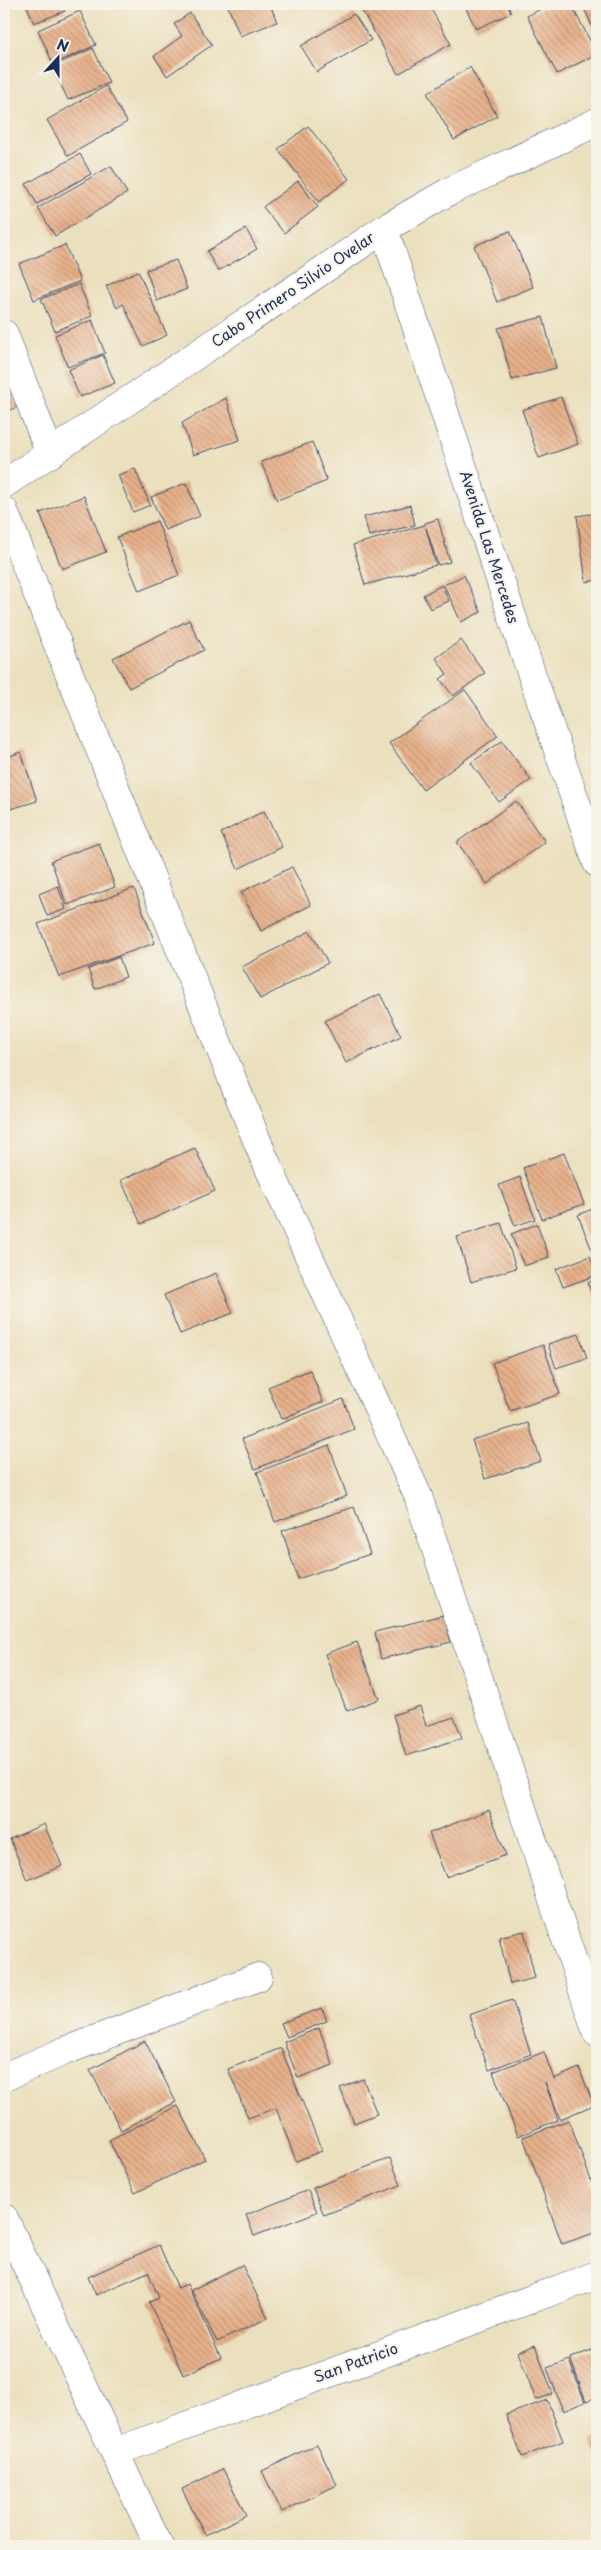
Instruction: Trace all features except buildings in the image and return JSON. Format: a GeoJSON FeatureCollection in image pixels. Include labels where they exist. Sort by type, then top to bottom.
{"type":"FeatureCollection","features":[{"type":"Feature","properties":{"kind":"street","name":"Cabo Primero Silvio Ovelar"},"geometry":{"type":"LineString","coordinates":[[4,484],[384,229],[448,192],[597,122]]}},
{"type":"Feature","properties":{"kind":"street","name":"Avenida Las Mercedes"},"geometry":{"type":"LineString","coordinates":[[384,229],[524,652],[597,863]]}},
{"type":"Feature","properties":{"kind":"street"},"geometry":{"type":"LineString","coordinates":[[4,334],[50,454]]}},
{"type":"Feature","properties":{"kind":"street"},"geometry":{"type":"LineString","coordinates":[[4,511],[262,1153],[418,1496],[597,2033]]}},
{"type":"Feature","properties":{"kind":"street"},"geometry":{"type":"LineString","coordinates":[[4,2077],[65,2051],[258,1977]]}},
{"type":"Feature","properties":{"kind":"street"},"geometry":{"type":"LineString","coordinates":[[4,2218],[159,2546]]}},
{"type":"Feature","properties":{"kind":"street","name":"San Patricio"},"geometry":{"type":"LineString","coordinates":[[115,2452],[597,2275]]}}]}
